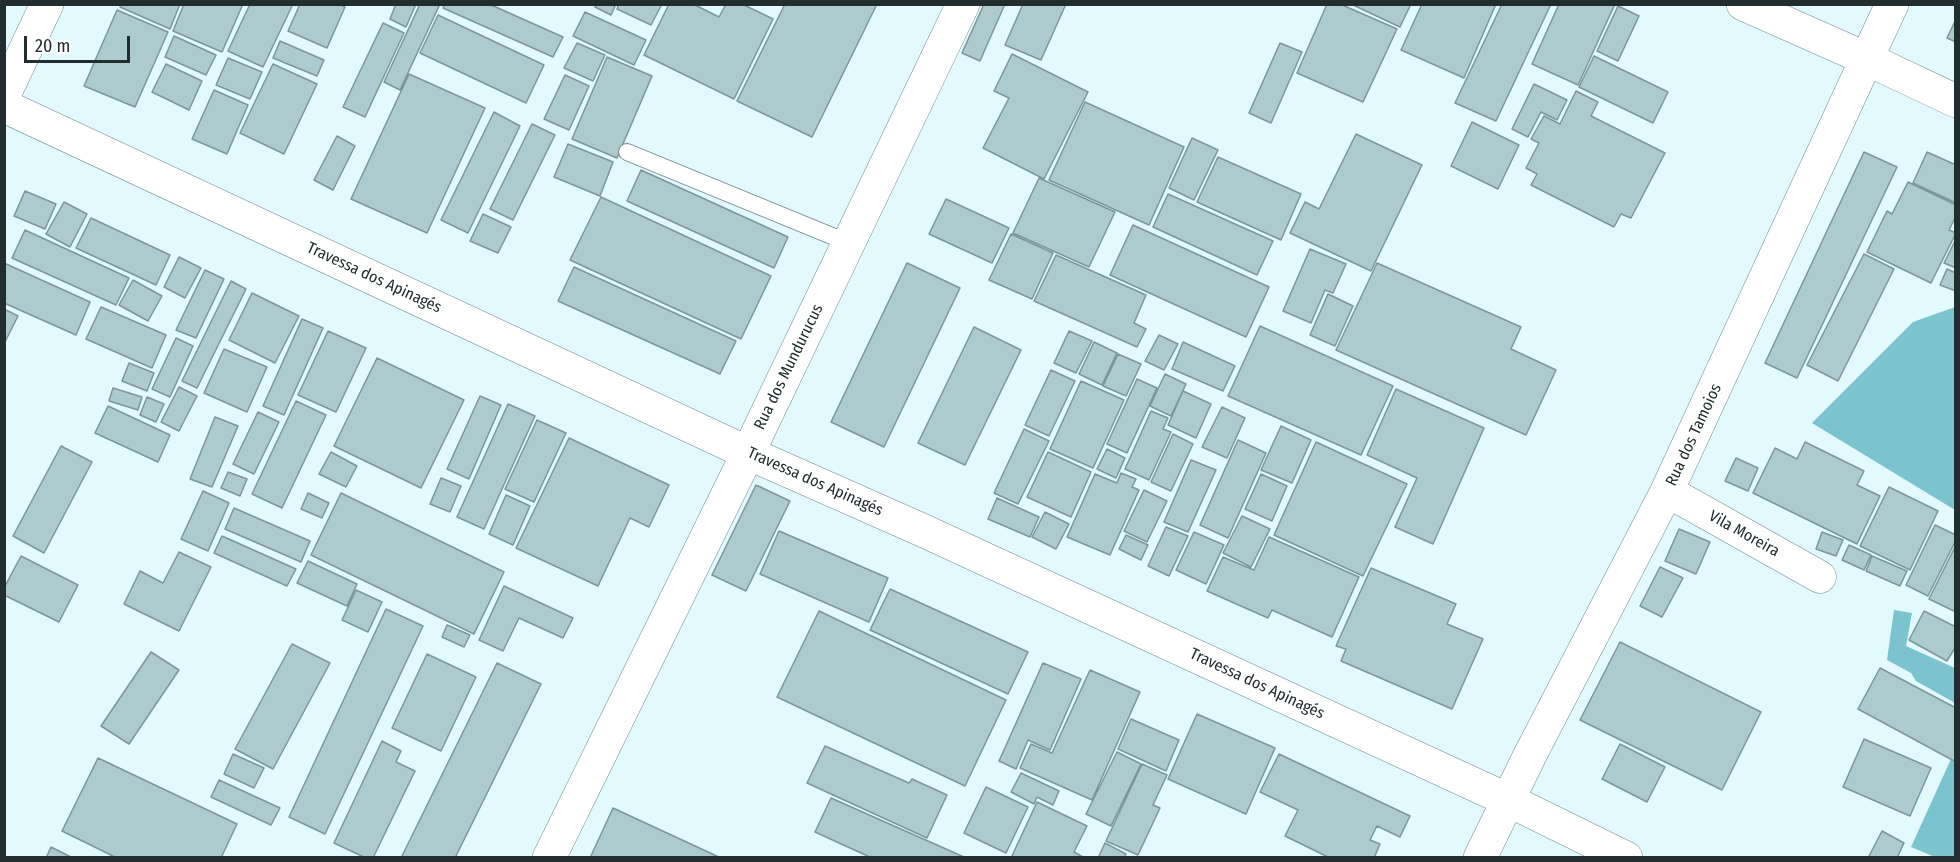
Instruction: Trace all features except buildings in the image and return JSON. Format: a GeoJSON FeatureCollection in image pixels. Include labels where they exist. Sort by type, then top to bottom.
{"type":"FeatureCollection","features":[{"type":"Feature","properties":{"kind":"street"},"geometry":{"type":"LineString","coordinates":[[4,95],[47,4]]}},
{"type":"Feature","properties":{"kind":"street","name":"Rua dos Mundurucus"},"geometry":{"type":"LineString","coordinates":[[549,858],[748,453],[963,4]]}},
{"type":"Feature","properties":{"kind":"street"},"geometry":{"type":"LineString","coordinates":[[1743,4],[1956,101]]}},
{"type":"Feature","properties":{"kind":"street","name":"Rua dos Tamoios"},"geometry":{"type":"LineString","coordinates":[[1480,858],[1667,491],[1892,4]]}},
{"type":"Feature","properties":{"kind":"street","name":"Travessa dos Apinagés"},"geometry":{"type":"LineString","coordinates":[[4,106],[748,453],[922,530],[1508,800],[1626,858]]}},
{"type":"Feature","properties":{"kind":"street","name":"Vila Moreira"},"geometry":{"type":"LineString","coordinates":[[1667,491],[1820,577]]}},
{"type":"Feature","properties":{"kind":"lane"},"geometry":{"type":"LineString","coordinates":[[627,152],[849,243]]}},
{"type":"Feature","properties":{"kind":"shaded area"},"geometry":{"type":"Polygon","coordinates":[[[1956,307],[1955,510],[1812,423],[1913,322],[1956,307]]]}},
{"type":"Feature","properties":{"kind":"shaded area"},"geometry":{"type":"Polygon","coordinates":[[[1894,610],[1912,613],[1906,646],[1955,668],[1955,703],[1916,681],[1911,673],[1887,660],[1894,610]]]}},
{"type":"Feature","properties":{"kind":"shaded area"},"geometry":{"type":"Polygon","coordinates":[[[1951,759],[1955,761],[1955,857],[1935,857],[1911,847],[1951,759]]]}}]}
